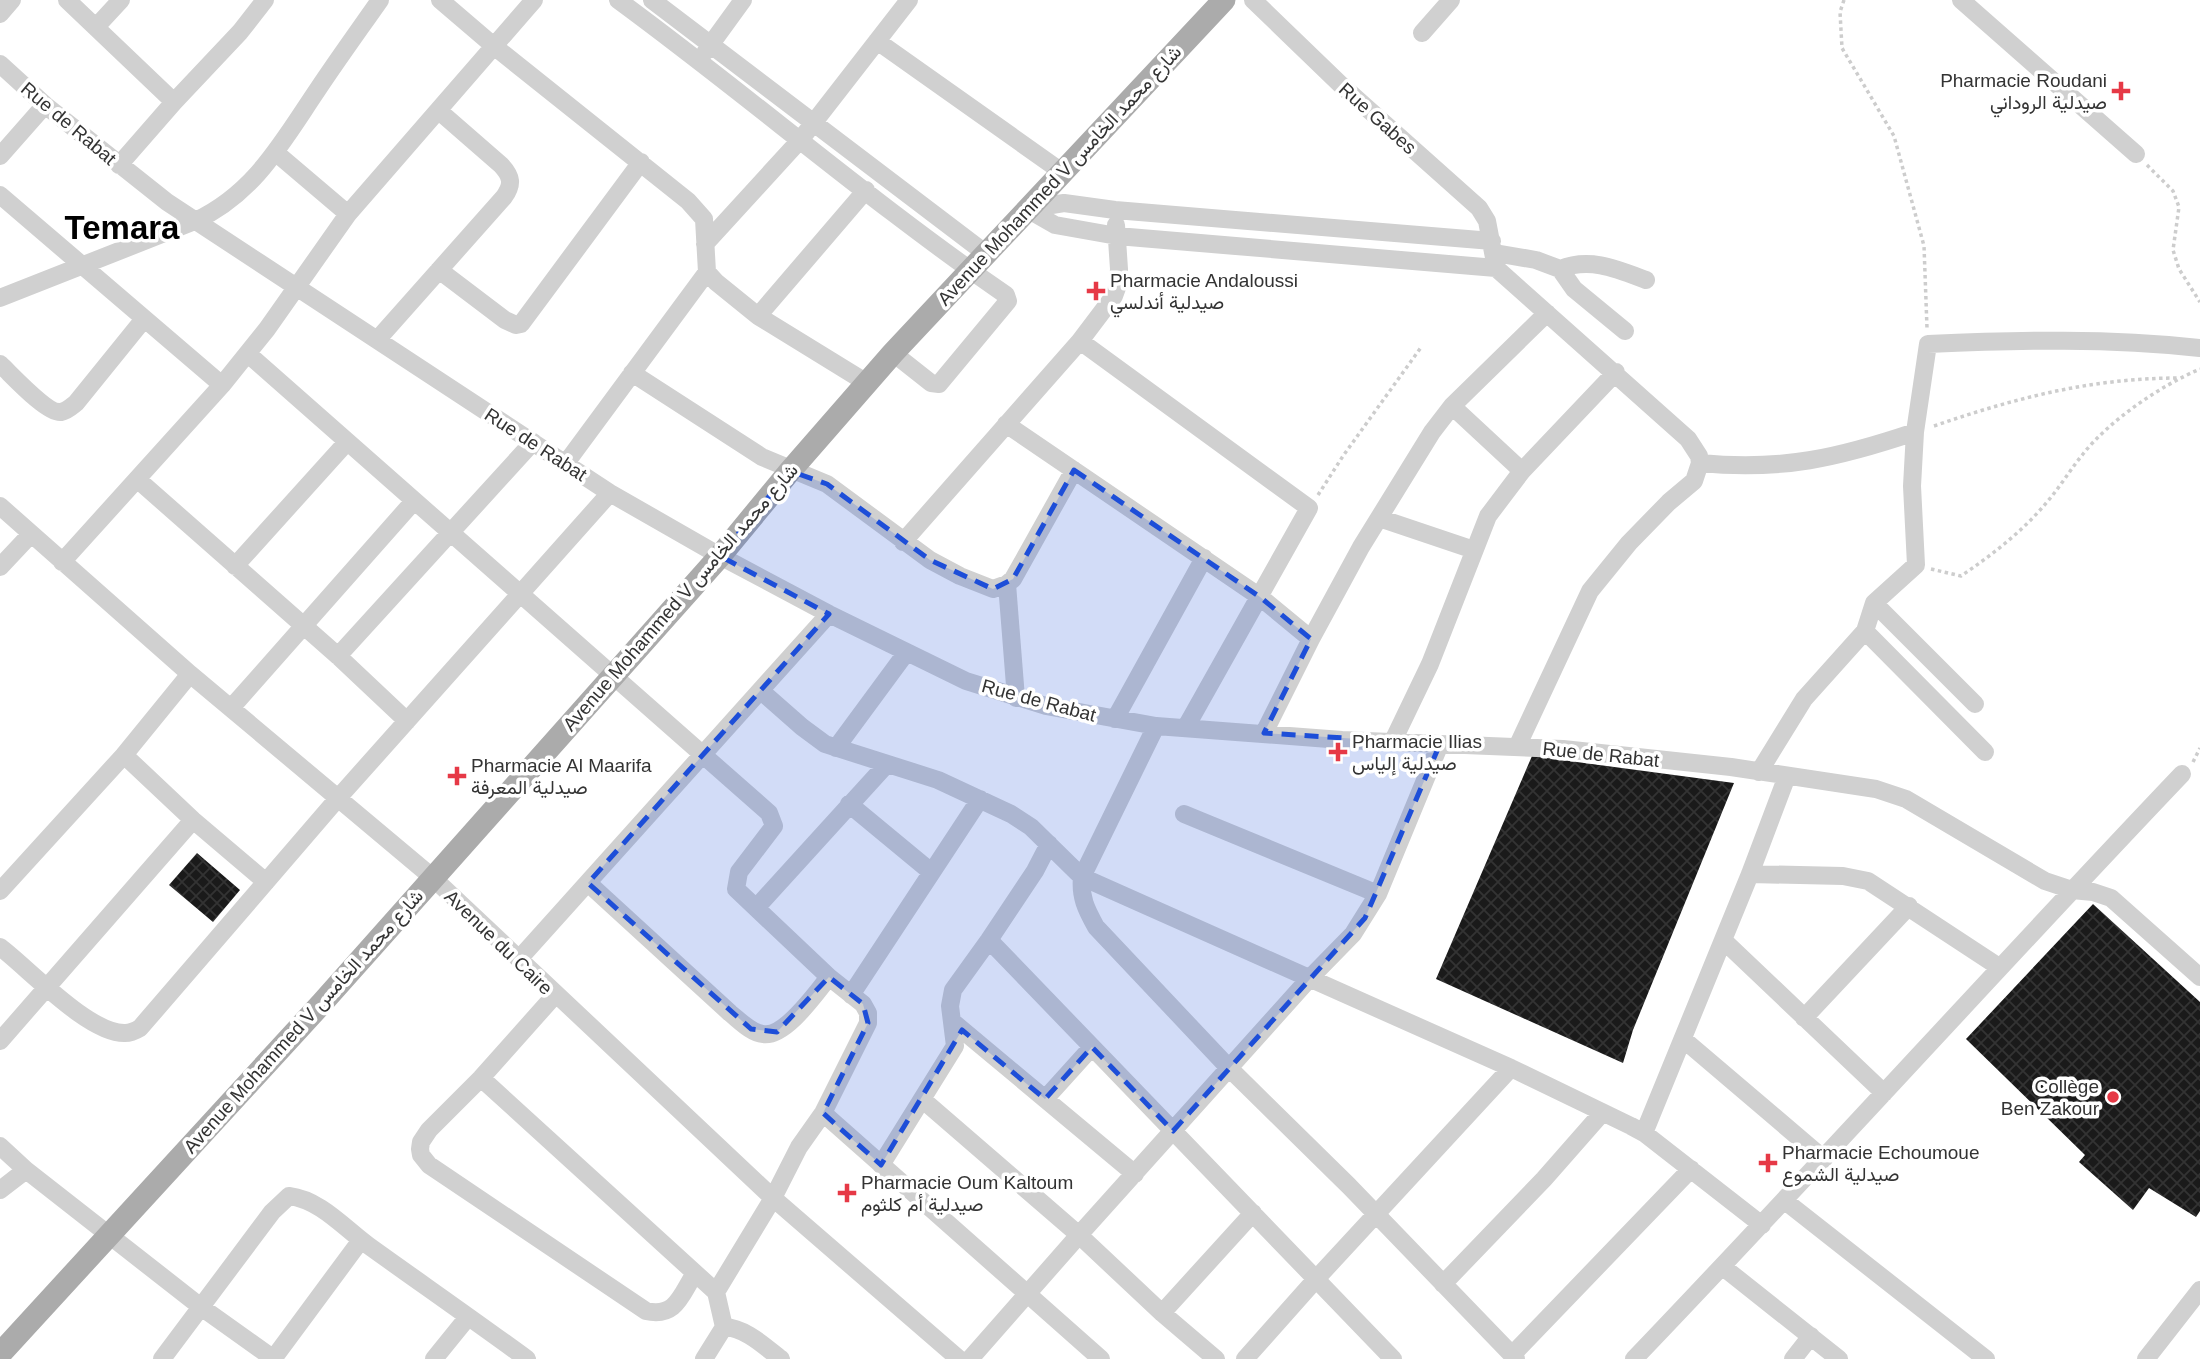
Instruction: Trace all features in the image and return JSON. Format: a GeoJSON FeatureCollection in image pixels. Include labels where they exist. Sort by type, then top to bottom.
{"type":"FeatureCollection","features":[{"type":"Feature","properties":{"kind":"main road","name":"Avenue Mohammed V شارع محمد الخامس"},"geometry":{"type":"LineString","coordinates":[[0,1354],[322,1003],[720,556],[790,471],[893,354],[1224,0]]}},
{"type":"Feature","properties":{"kind":"street"},"geometry":{"type":"LineString","coordinates":[[0,14],[12,0]]}},
{"type":"Feature","properties":{"kind":"street"},"geometry":{"type":"LineString","coordinates":[[67,0],[174,102]]}},
{"type":"Feature","properties":{"kind":"street"},"geometry":{"type":"LineString","coordinates":[[96,27],[121,0]]}},
{"type":"Feature","properties":{"kind":"street"},"geometry":{"type":"LineString","coordinates":[[120,165],[265,0]]}},
{"type":"Feature","properties":{"kind":"street"},"geometry":{"type":"LineString","coordinates":[[0,298],[195,221],[217,211],[232,200],[250,184],[275,152],[380,0]]}},
{"type":"Feature","properties":{"kind":"street"},"geometry":{"type":"LineString","coordinates":[[440,0],[699,211],[705,224],[707,272],[566,463]]}},
{"type":"Feature","properties":{"kind":"street"},"geometry":{"type":"LineString","coordinates":[[62,562],[222,385],[248,354],[348,214],[534,0]]}},
{"type":"Feature","properties":{"kind":"street"},"geometry":{"type":"LineString","coordinates":[[618,0],[866,191],[977,262]]}},
{"type":"Feature","properties":{"kind":"street"},"geometry":{"type":"LineString","coordinates":[[652,0],[814,123],[977,262],[1006,295],[1008,301],[939,384],[931,383],[893,354]]}},
{"type":"Feature","properties":{"kind":"street"},"geometry":{"type":"LineString","coordinates":[[699,60],[743,0]]}},
{"type":"Feature","properties":{"kind":"street"},"geometry":{"type":"LineString","coordinates":[[705,244],[801,139],[909,0]]}},
{"type":"Feature","properties":{"kind":"street","name":"Rue Gabes"},"geometry":{"type":"LineString","coordinates":[[1254,0],[1340,84],[1485,214],[1494,254]]}},
{"type":"Feature","properties":{"kind":"street"},"geometry":{"type":"LineString","coordinates":[[1422,33],[1451,0]]}},
{"type":"Feature","properties":{"kind":"street"},"geometry":{"type":"LineString","coordinates":[[1961,0],[2136,154]]}},
{"type":"Feature","properties":{"kind":"street"},"geometry":{"type":"LineString","coordinates":[[877,41],[1062,172]]}},
{"type":"Feature","properties":{"kind":"street","name":"Rue de Rabat"},"geometry":{"type":"LineString","coordinates":[[0,64],[45,105],[195,221],[610,493],[829,614],[966,681],[1016,698],[1156,726],[1563,749],[1876,789],[1906,799],[2029,872],[2072,890],[2099,893],[2118,902],[2200,977]]}},
{"type":"Feature","properties":{"kind":"street"},"geometry":{"type":"LineString","coordinates":[[0,156],[45,105]]}},
{"type":"Feature","properties":{"kind":"street"},"geometry":{"type":"LineString","coordinates":[[377,340],[504,197],[511,182],[509,174],[501,164],[439,111]]}},
{"type":"Feature","properties":{"kind":"street"},"geometry":{"type":"LineString","coordinates":[[275,152],[348,214]]}},
{"type":"Feature","properties":{"kind":"street"},"geometry":{"type":"LineString","coordinates":[[439,270],[505,320],[516,325],[521,324],[641,162]]}},
{"type":"Feature","properties":{"kind":"street"},"geometry":{"type":"LineString","coordinates":[[758,316],[866,191]]}},
{"type":"Feature","properties":{"kind":"street"},"geometry":{"type":"LineString","coordinates":[[0,194],[222,385]]}},
{"type":"Feature","properties":{"kind":"street"},"geometry":{"type":"LineString","coordinates":[[1027,209],[1064,203],[1536,260],[1560,269],[1574,289],[1625,331]]}},
{"type":"Feature","properties":{"kind":"street"},"geometry":{"type":"LineString","coordinates":[[1027,209],[1055,225],[1117,236],[1494,254],[1547,313],[1688,439],[1699,456],[1700,463],[1694,481],[1629,543],[1590,591],[1517,747]]}},
{"type":"Feature","properties":{"kind":"street"},"geometry":{"type":"LineString","coordinates":[[903,542],[1080,341],[1114,296],[1118,285],[1115,210]]}},
{"type":"Feature","properties":{"kind":"street"},"geometry":{"type":"LineString","coordinates":[[1560,269],[1575,263],[1607,265],[1646,280]]}},
{"type":"Feature","properties":{"kind":"street"},"geometry":{"type":"LineString","coordinates":[[707,272],[758,316],[867,383]]}},
{"type":"Feature","properties":{"kind":"street"},"geometry":{"type":"LineString","coordinates":[[1264,733],[1311,639],[1379,518],[1432,432],[1452,406],[1547,313]]}},
{"type":"Feature","properties":{"kind":"street"},"geometry":{"type":"LineString","coordinates":[[0,364],[48,408],[63,411],[76,403],[145,319]]}},
{"type":"Feature","properties":{"kind":"street"},"geometry":{"type":"LineString","coordinates":[[1759,772],[1804,699],[1865,631],[1874,603],[1916,565],[1912,486],[1915,432],[1928,344],[2032,339],[2145,342],[2200,348]]}},
{"type":"Feature","properties":{"kind":"street"},"geometry":{"type":"LineString","coordinates":[[1080,341],[1309,509],[1186,727]]}},
{"type":"Feature","properties":{"kind":"street"},"geometry":{"type":"LineString","coordinates":[[248,354],[769,813],[774,827],[739,872],[736,888],[829,977],[863,1004],[868,1013],[868,1023],[822,1113],[799,1147],[773,1198],[716,1292]]}},
{"type":"Feature","properties":{"kind":"street"},"geometry":{"type":"LineString","coordinates":[[1393,741],[1430,664],[1488,516],[1522,471],[1616,372]]}},
{"type":"Feature","properties":{"kind":"street"},"geometry":{"type":"LineString","coordinates":[[632,373],[762,457],[790,471],[827,484],[930,560],[979,585],[993,589],[1013,579],[1074,470]]}},
{"type":"Feature","properties":{"kind":"street"},"geometry":{"type":"LineString","coordinates":[[1452,406],[1522,471]]}},
{"type":"Feature","properties":{"kind":"street"},"geometry":{"type":"LineString","coordinates":[[1006,424],[1260,597],[1311,639]]}},
{"type":"Feature","properties":{"kind":"street"},"geometry":{"type":"LineString","coordinates":[[1700,463],[1764,467],[1821,460],[1915,432]]}},
{"type":"Feature","properties":{"kind":"street"},"geometry":{"type":"LineString","coordinates":[[235,566],[347,442]]}},
{"type":"Feature","properties":{"kind":"street"},"geometry":{"type":"LineString","coordinates":[[338,656],[533,442]]}},
{"type":"Feature","properties":{"kind":"street"},"geometry":{"type":"LineString","coordinates":[[136,480],[338,656],[407,721]]}},
{"type":"Feature","properties":{"kind":"street"},"geometry":{"type":"LineString","coordinates":[[0,947],[102,1028],[129,1034],[140,1028],[339,797],[610,493]]}},
{"type":"Feature","properties":{"kind":"street"},"geometry":{"type":"LineString","coordinates":[[231,708],[414,501]]}},
{"type":"Feature","properties":{"kind":"street","name":"Avenue du Caire"},"geometry":{"type":"LineString","coordinates":[[0,506],[190,674],[432,877],[773,1198],[959,1359]]}},
{"type":"Feature","properties":{"kind":"street"},"geometry":{"type":"LineString","coordinates":[[1379,518],[1474,550]]}},
{"type":"Feature","properties":{"kind":"street"},"geometry":{"type":"LineString","coordinates":[[0,567],[30,534]]}},
{"type":"Feature","properties":{"kind":"street"},"geometry":{"type":"LineString","coordinates":[[1115,719],[1204,558]]}},
{"type":"Feature","properties":{"kind":"street"},"geometry":{"type":"LineString","coordinates":[[1007,584],[1016,698]]}},
{"type":"Feature","properties":{"kind":"street"},"geometry":{"type":"LineString","coordinates":[[1874,603],[1975,704]]}},
{"type":"Feature","properties":{"kind":"street"},"geometry":{"type":"LineString","coordinates":[[519,959],[829,614]]}},
{"type":"Feature","properties":{"kind":"street"},"geometry":{"type":"LineString","coordinates":[[1865,631],[1985,752]]}},
{"type":"Feature","properties":{"kind":"street"},"geometry":{"type":"LineString","coordinates":[[836,748],[906,653]]}},
{"type":"Feature","properties":{"kind":"street"},"geometry":{"type":"LineString","coordinates":[[0,891],[124,755],[190,674]]}},
{"type":"Feature","properties":{"kind":"street"},"geometry":{"type":"LineString","coordinates":[[761,691],[825,744],[938,780],[1031,827],[1082,877],[1511,1068],[1644,1133],[1762,1225]]}},
{"type":"Feature","properties":{"kind":"street"},"geometry":{"type":"LineString","coordinates":[[1156,726],[1082,877],[1080,891],[1083,904],[1096,927],[1229,1068],[1376,1214],[1514,1357],[1690,1169]]}},
{"type":"Feature","properties":{"kind":"street"},"geometry":{"type":"LineString","coordinates":[[970,1359],[1309,979],[1353,934],[1378,894],[1440,744]]}},
{"type":"Feature","properties":{"kind":"street"},"geometry":{"type":"LineString","coordinates":[[124,755],[193,820],[265,882]]}},
{"type":"Feature","properties":{"kind":"street"},"geometry":{"type":"LineString","coordinates":[[756,908],[887,764]]}},
{"type":"Feature","properties":{"kind":"street"},"geometry":{"type":"LineString","coordinates":[[1634,1359],[1785,1201],[1999,967],[2182,774]]}},
{"type":"Feature","properties":{"kind":"street"},"geometry":{"type":"LineString","coordinates":[[1644,1133],[1751,874],[1787,776]]}},
{"type":"Feature","properties":{"kind":"street"},"geometry":{"type":"LineString","coordinates":[[851,995],[980,799]]}},
{"type":"Feature","properties":{"kind":"street"},"geometry":{"type":"LineString","coordinates":[[849,804],[930,872]]}},
{"type":"Feature","properties":{"kind":"street"},"geometry":{"type":"LineString","coordinates":[[1184,814],[1378,894]]}},
{"type":"Feature","properties":{"kind":"street"},"geometry":{"type":"LineString","coordinates":[[0,1041],[193,820]]}},
{"type":"Feature","properties":{"kind":"street"},"geometry":{"type":"LineString","coordinates":[[881,1165],[955,1046],[950,1006],[953,990],[1035,871],[1049,844]]}},
{"type":"Feature","properties":{"kind":"street"},"geometry":{"type":"LineString","coordinates":[[1751,874],[1856,878],[1878,886],[1999,967]]}},
{"type":"Feature","properties":{"kind":"street"},"geometry":{"type":"LineString","coordinates":[[588,883],[730,1013],[764,1035],[777,1032],[792,1020],[829,977]]}},
{"type":"Feature","properties":{"kind":"street"},"geometry":{"type":"LineString","coordinates":[[1804,1018],[1909,906]]}},
{"type":"Feature","properties":{"kind":"street"},"geometry":{"type":"LineString","coordinates":[[989,940],[1393,1359]]}},
{"type":"Feature","properties":{"kind":"street"},"geometry":{"type":"LineString","coordinates":[[1723,940],[1884,1093]]}},
{"type":"Feature","properties":{"kind":"street"},"geometry":{"type":"LineString","coordinates":[[555,995],[429,1130],[421,1142],[421,1155],[429,1165],[646,1311],[659,1314],[668,1312],[695,1273]]}},
{"type":"Feature","properties":{"kind":"street"},"geometry":{"type":"LineString","coordinates":[[954,1023],[1135,1174]]}},
{"type":"Feature","properties":{"kind":"street"},"geometry":{"type":"LineString","coordinates":[[1683,1039],[1824,1159]]}},
{"type":"Feature","properties":{"kind":"street"},"geometry":{"type":"LineString","coordinates":[[1045,1099],[1092,1047]]}},
{"type":"Feature","properties":{"kind":"street"},"geometry":{"type":"LineString","coordinates":[[1245,1359],[1511,1068]]}},
{"type":"Feature","properties":{"kind":"street"},"geometry":{"type":"LineString","coordinates":[[481,1077],[716,1292],[724,1327],[704,1359]]}},
{"type":"Feature","properties":{"kind":"street"},"geometry":{"type":"LineString","coordinates":[[923,1100],[1079,1235],[1162,1313],[1216,1359]]}},
{"type":"Feature","properties":{"kind":"street"},"geometry":{"type":"LineString","coordinates":[[822,1113],[1101,1359]]}},
{"type":"Feature","properties":{"kind":"street"},"geometry":{"type":"LineString","coordinates":[[1443,1284],[1544,1179],[1602,1113]]}},
{"type":"Feature","properties":{"kind":"street"},"geometry":{"type":"LineString","coordinates":[[0,1146],[108,1236],[273,1359],[361,1240]]}},
{"type":"Feature","properties":{"kind":"street"},"geometry":{"type":"LineString","coordinates":[[0,1190],[26,1170]]}},
{"type":"Feature","properties":{"kind":"street"},"geometry":{"type":"LineString","coordinates":[[162,1359],[272,1212],[289,1196],[318,1206],[527,1359]]}},
{"type":"Feature","properties":{"kind":"street"},"geometry":{"type":"LineString","coordinates":[[1785,1201],[1986,1359]]}},
{"type":"Feature","properties":{"kind":"street"},"geometry":{"type":"LineString","coordinates":[[1162,1313],[1253,1213]]}},
{"type":"Feature","properties":{"kind":"street"},"geometry":{"type":"LineString","coordinates":[[1723,1267],[1839,1359]]}},
{"type":"Feature","properties":{"kind":"street"},"geometry":{"type":"LineString","coordinates":[[2146,1359],[2200,1290]]}},
{"type":"Feature","properties":{"kind":"street"},"geometry":{"type":"LineString","coordinates":[[434,1359],[468,1317]]}},
{"type":"Feature","properties":{"kind":"street"},"geometry":{"type":"LineString","coordinates":[[724,1327],[750,1336],[781,1359]]}},
{"type":"Feature","properties":{"kind":"street"},"geometry":{"type":"LineString","coordinates":[[1793,1359],[1811,1336]]}},
{"type":"Feature","properties":{"kind":"path"},"geometry":{"type":"LineString","coordinates":[[1844,0],[1840,12],[1842,48],[1894,136],[1924,246],[1928,344]]}},
{"type":"Feature","properties":{"kind":"path"},"geometry":{"type":"LineString","coordinates":[[2136,154],[2173,191],[2179,207],[2173,250],[2179,269],[2200,302]]}},
{"type":"Feature","properties":{"kind":"path"},"geometry":{"type":"LineString","coordinates":[[1309,509],[1343,456],[1422,346]]}},
{"type":"Feature","properties":{"kind":"path"},"geometry":{"type":"LineString","coordinates":[[1916,565],[1961,576],[1994,554],[2047,503],[2085,452],[2131,409],[2179,378],[2200,369]]}},
{"type":"Feature","properties":{"kind":"path"},"geometry":{"type":"LineString","coordinates":[[1915,432],[2061,388],[2135,378],[2179,378]]}},
{"type":"Feature","properties":{"kind":"highlighted area"},"geometry":{"type":"Polygon","coordinates":[[[1074,470],[1260,597],[1311,639],[1264,733],[1440,744],[1365,918],[1173,1131],[1092,1047],[1045,1099],[962,1030],[881,1165],[823,1113],[868,1023],[863,1004],[829,977],[777,1032],[751,1029],[588,883],[829,614],[720,556],[790,471],[827,484],[930,560],[993,589],[1013,579],[1074,470]]]}},
{"type":"Feature","properties":{"kind":"building"},"geometry":{"type":"Polygon","coordinates":[[[1532,756],[1734,783],[1633,1030],[1623,1063],[1436,979],[1532,756]]]}},
{"type":"Feature","properties":{"kind":"building"},"geometry":{"type":"Polygon","coordinates":[[[197,853],[240,890],[213,922],[169,885],[197,853]]]}},
{"type":"Feature","properties":{"kind":"building","name":"Collège Ben Zakour"},"geometry":{"type":"Polygon","coordinates":[[[2093,904],[2200,1002],[2200,1211],[2196,1217],[2149,1188],[2133,1210],[2079,1162],[2085,1155],[1966,1039],[2093,904]]]}},
{"type":"Feature","properties":{"kind":"place","name":"Pharmacie Roudani صيدلية الروداني"},"geometry":{"type":"Point","coordinates":[2121,91]}},
{"type":"Feature","properties":{"kind":"place","name":"Pharmacie Andaloussi صيدلية أندلسي"},"geometry":{"type":"Point","coordinates":[1096,291]}},
{"type":"Feature","properties":{"kind":"place","name":"Pharmacie Ilias صيدلية إلياس"},"geometry":{"type":"Point","coordinates":[1338,752]}},
{"type":"Feature","properties":{"kind":"place","name":"Pharmacie Al Maarifa صيدلية المعرفة"},"geometry":{"type":"Point","coordinates":[457,776]}},
{"type":"Feature","properties":{"kind":"place","name":"Collège Ben Zakour"},"geometry":{"type":"Point","coordinates":[2113,1097]}},
{"type":"Feature","properties":{"kind":"place","name":"Pharmacie Echoumoue صيدلية الشموع"},"geometry":{"type":"Point","coordinates":[1768,1163]}},
{"type":"Feature","properties":{"kind":"place","name":"Pharmacie Oum Kaltoum صيدلية أم كلثوم"},"geometry":{"type":"Point","coordinates":[847,1193]}},
{"type":"Feature","properties":{"kind":"district","name":"Temara"},"geometry":{"type":"Point","coordinates":[122,227]}}]}
